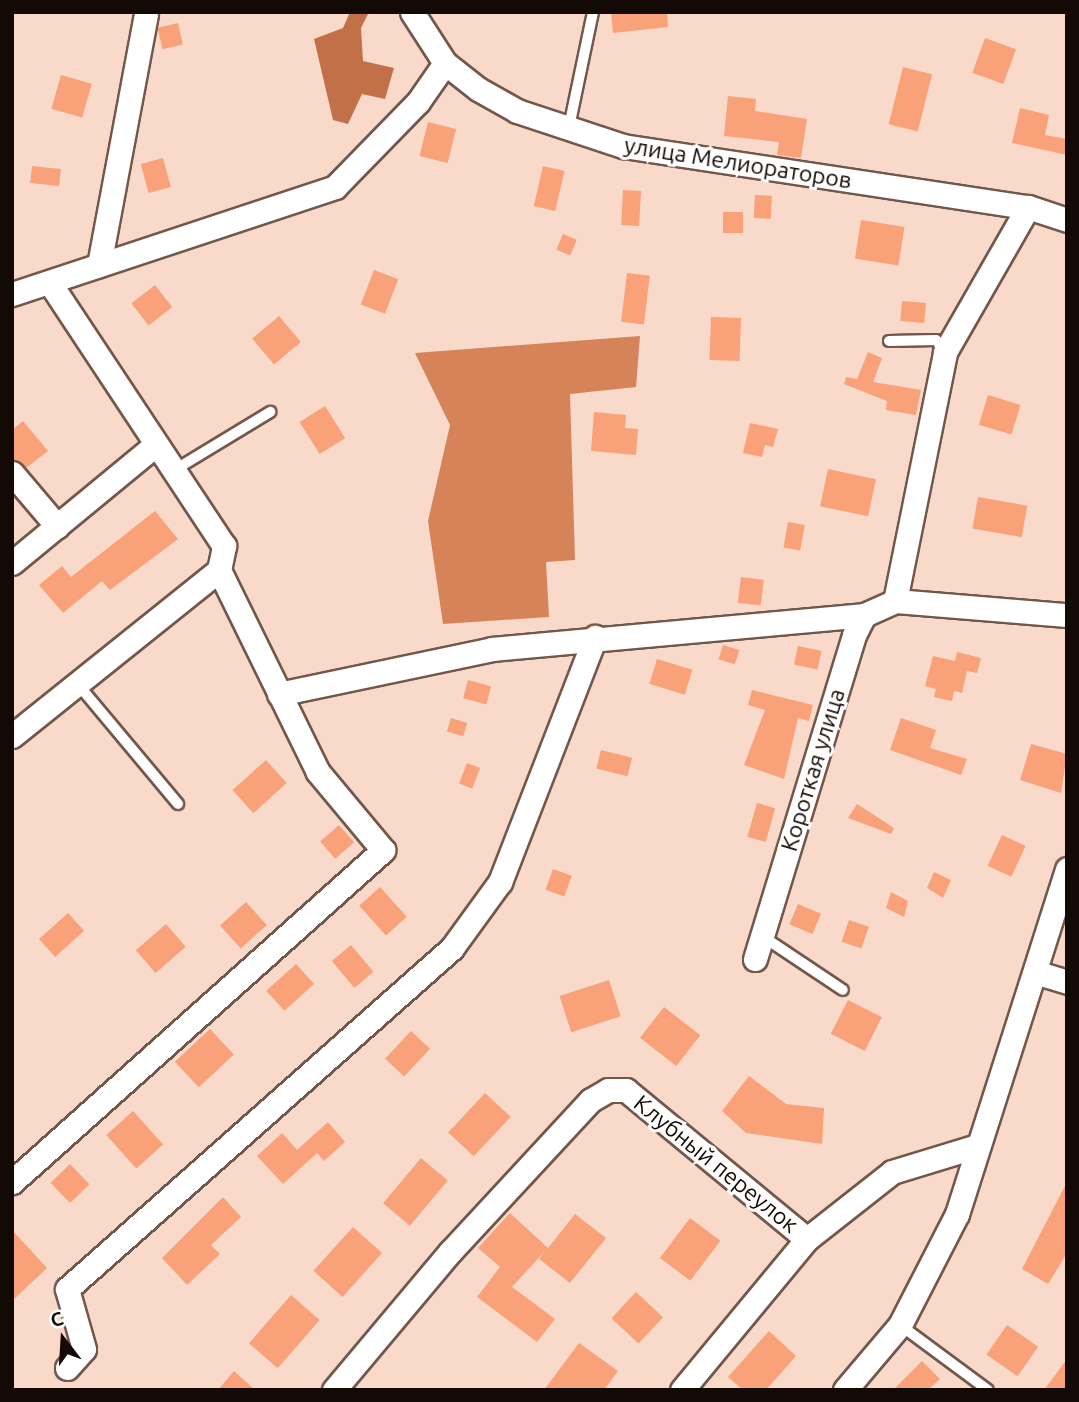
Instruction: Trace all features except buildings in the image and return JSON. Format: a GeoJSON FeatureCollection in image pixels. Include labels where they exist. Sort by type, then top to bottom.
{"type":"FeatureCollection","features":[{"type":"Feature","properties":{"kind":"street","name":"улица Мелиораторов"},"geometry":{"type":"LineString","coordinates":[[412,12],[445,63],[517,111],[668,157],[1028,207],[1067,219]]}},
{"type":"Feature","properties":{"kind":"street"},"geometry":{"type":"LineString","coordinates":[[99,265],[146,15]]}},
{"type":"Feature","properties":{"kind":"street"},"geometry":{"type":"LineString","coordinates":[[12,294],[335,187],[418,102],[445,63]]}},
{"type":"Feature","properties":{"kind":"street"},"geometry":{"type":"LineString","coordinates":[[895,601],[945,352],[1028,207]]}},
{"type":"Feature","properties":{"kind":"street"},"geometry":{"type":"LineString","coordinates":[[12,1182],[383,850],[318,772],[219,570],[224,545],[155,445],[50,283]]}},
{"type":"Feature","properties":{"kind":"street"},"geometry":{"type":"LineString","coordinates":[[12,563],[155,445]]}},
{"type":"Feature","properties":{"kind":"street"},"geometry":{"type":"LineString","coordinates":[[12,473],[57,526]]}},
{"type":"Feature","properties":{"kind":"street"},"geometry":{"type":"LineString","coordinates":[[12,736],[219,570]]}},
{"type":"Feature","properties":{"kind":"street"},"geometry":{"type":"LineString","coordinates":[[279,694],[492,649],[595,637],[864,615],[895,601],[1067,615]]}},
{"type":"Feature","properties":{"kind":"street","name":"Короткая улица"},"geometry":{"type":"LineString","coordinates":[[755,959],[864,615]]}},
{"type":"Feature","properties":{"kind":"street"},"geometry":{"type":"LineString","coordinates":[[67,1368],[84,1349],[67,1289],[452,948],[500,882],[595,637]]}},
{"type":"Feature","properties":{"kind":"street"},"geometry":{"type":"LineString","coordinates":[[845,1390],[900,1325],[957,1214],[1067,869]]}},
{"type":"Feature","properties":{"kind":"street"},"geometry":{"type":"LineString","coordinates":[[1035,972],[1067,982]]}},
{"type":"Feature","properties":{"kind":"street","name":"Клубный переулок"},"geometry":{"type":"LineString","coordinates":[[334,1390],[591,1100],[626,1090],[807,1239]]}},
{"type":"Feature","properties":{"kind":"street"},"geometry":{"type":"LineString","coordinates":[[682,1390],[807,1239],[892,1172],[977,1146]]}},
{"type":"Feature","properties":{"kind":"lane"},"geometry":{"type":"LineString","coordinates":[[569,127],[593,12]]}},
{"type":"Feature","properties":{"kind":"lane"},"geometry":{"type":"LineString","coordinates":[[889,341],[936,340],[945,352]]}},
{"type":"Feature","properties":{"kind":"lane"},"geometry":{"type":"LineString","coordinates":[[173,471],[271,412]]}},
{"type":"Feature","properties":{"kind":"lane"},"geometry":{"type":"LineString","coordinates":[[76,682],[178,804]]}},
{"type":"Feature","properties":{"kind":"lane"},"geometry":{"type":"LineString","coordinates":[[762,936],[843,990]]}},
{"type":"Feature","properties":{"kind":"lane"},"geometry":{"type":"LineString","coordinates":[[900,1325],[988,1390]]}},
{"type":"Feature","properties":{"kind":"shaded area"},"geometry":{"type":"Polygon","coordinates":[[[350,12],[368,14],[361,28],[363,61],[394,68],[385,99],[362,94],[348,124],[333,120],[314,39],[343,28],[350,12]]]}},
{"type":"Feature","properties":{"kind":"shaded area"},"geometry":{"type":"Polygon","coordinates":[[[640,336],[636,387],[570,394],[575,560],[546,562],[549,617],[443,624],[428,521],[450,425],[415,353],[640,336]]]}}]}
